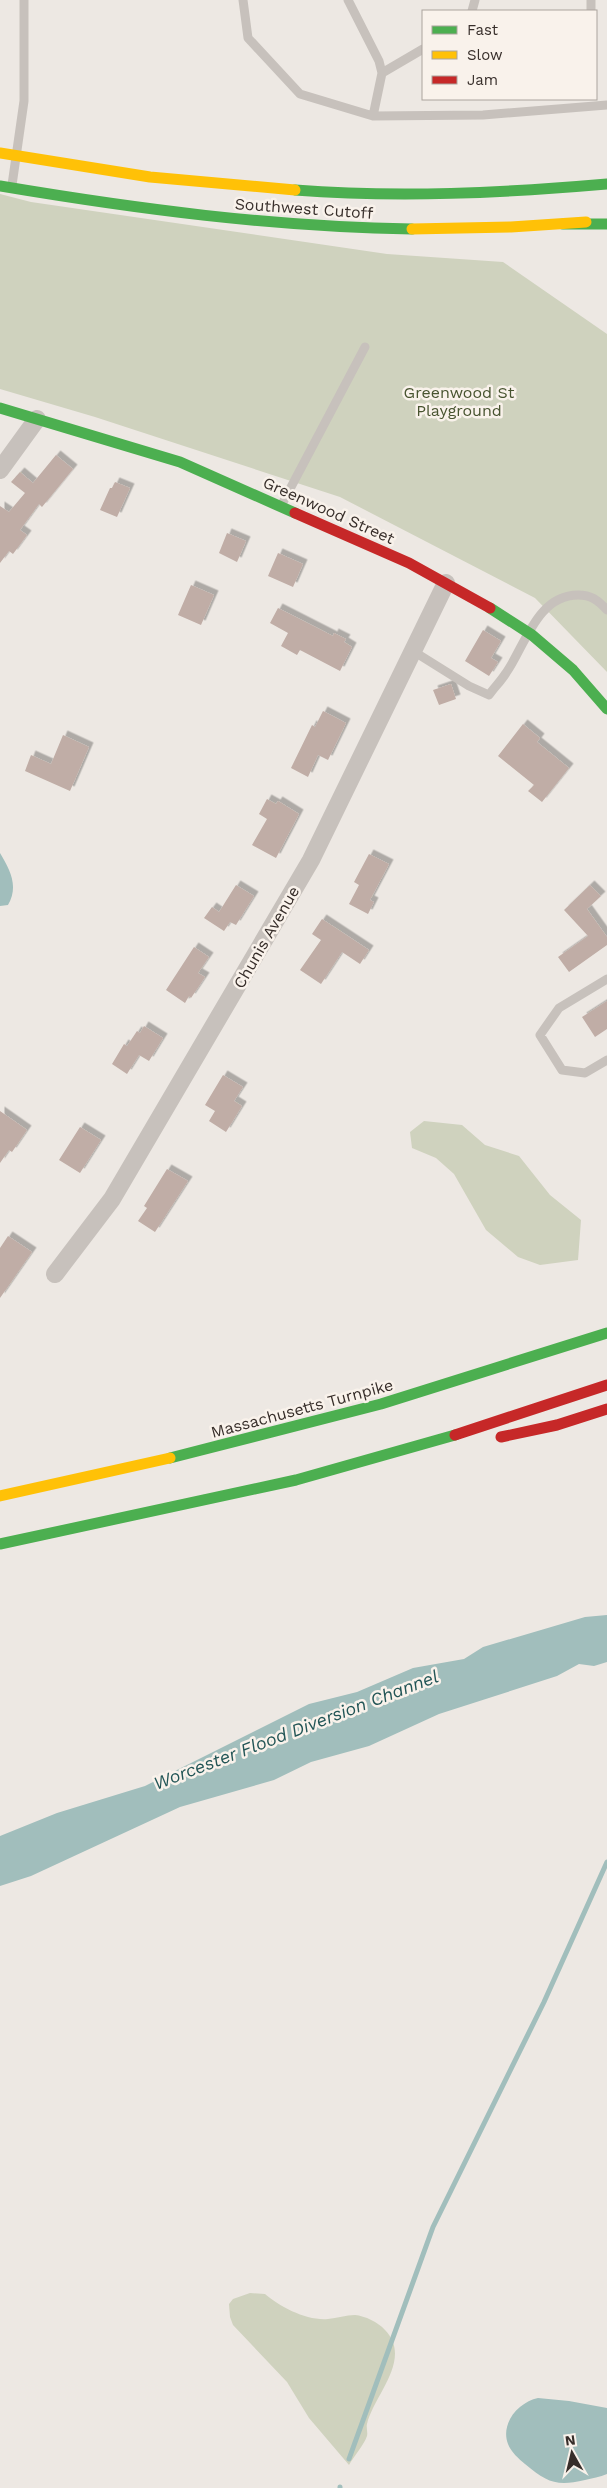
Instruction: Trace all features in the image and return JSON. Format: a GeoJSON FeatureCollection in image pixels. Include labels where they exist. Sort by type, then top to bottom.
{"type":"FeatureCollection","features":[{"type":"Feature","properties":{"kind":"main road","name":"Southwest Cutoff"},"geometry":{"type":"LineString","coordinates":[[0,153],[162,178],[327,192],[462,194],[563,189],[607,184]]}},
{"type":"Feature","properties":{"kind":"main road","name":"Southwest Cutoff"},"geometry":{"type":"LineString","coordinates":[[6,187],[163,212],[340,228],[459,230],[607,220]]}},
{"type":"Feature","properties":{"kind":"main road"},"geometry":{"type":"LineString","coordinates":[[564,224],[607,224]]}},
{"type":"Feature","properties":{"kind":"main road","name":"Greenwood Street"},"geometry":{"type":"LineString","coordinates":[[0,408],[180,462],[379,548],[446,582],[529,632],[572,670],[607,709]]}},
{"type":"Feature","properties":{"kind":"main road","name":"Massachusetts Turnpike"},"geometry":{"type":"LineString","coordinates":[[0,1496],[154,1463],[298,1428],[421,1393],[607,1333]]}},
{"type":"Feature","properties":{"kind":"main road"},"geometry":{"type":"LineString","coordinates":[[0,1544],[219,1498],[342,1468],[481,1427],[607,1385]]}},
{"type":"Feature","properties":{"kind":"main road"},"geometry":{"type":"LineString","coordinates":[[494,1439],[557,1424],[607,1409]]}},
{"type":"Feature","properties":{"kind":"main road"},"geometry":{"type":"LineString","coordinates":[[342,1468],[457,1447]]}},
{"type":"Feature","properties":{"kind":"street"},"geometry":{"type":"LineString","coordinates":[[0,470],[37,419]]}},
{"type":"Feature","properties":{"kind":"street","name":"Chunis Avenue"},"geometry":{"type":"LineString","coordinates":[[55,1274],[112,1199],[311,860],[446,582]]}},
{"type":"Feature","properties":{"kind":"lane"},"geometry":{"type":"LineString","coordinates":[[6,187],[17,156],[24,101],[24,0]]}},
{"type":"Feature","properties":{"kind":"lane"},"geometry":{"type":"LineString","coordinates":[[242,0],[248,38],[300,94],[373,116],[483,115],[591,102],[607,105]]}},
{"type":"Feature","properties":{"kind":"lane"},"geometry":{"type":"LineString","coordinates":[[348,0],[379,61],[382,73],[373,116]]}},
{"type":"Feature","properties":{"kind":"lane"},"geometry":{"type":"LineString","coordinates":[[382,73],[422,50]]}},
{"type":"Feature","properties":{"kind":"lane"},"geometry":{"type":"LineString","coordinates":[[281,506],[366,347]]}},
{"type":"Feature","properties":{"kind":"lane"},"geometry":{"type":"LineString","coordinates":[[413,651],[469,686],[489,695],[506,674],[529,632],[548,606],[566,595],[588,595],[607,610]]}},
{"type":"Feature","properties":{"kind":"lane"},"geometry":{"type":"LineString","coordinates":[[607,979],[560,1008],[540,1035],[562,1070],[585,1073],[607,1060]]}},
{"type":"Feature","properties":{"kind":"green space","name":"Greenwood St Playground"},"geometry":{"type":"Polygon","coordinates":[[[0,194],[31,202],[387,254],[503,262],[607,334],[607,672],[535,598],[340,497],[95,417],[0,389],[0,194]]]}},
{"type":"Feature","properties":{"kind":"green space"},"geometry":{"type":"Polygon","coordinates":[[[424,1121],[462,1125],[485,1145],[519,1156],[550,1195],[581,1220],[578,1260],[540,1265],[518,1257],[486,1230],[454,1174],[436,1158],[412,1148],[410,1132],[424,1121]]]}},
{"type":"Feature","properties":{"kind":"green space"},"geometry":{"type":"Polygon","coordinates":[[[250,2293],[265,2294],[278,2304],[311,2318],[328,2319],[348,2315],[363,2317],[382,2327],[393,2341],[395,2353],[389,2377],[371,2413],[367,2424],[366,2439],[349,2465],[309,2418],[287,2382],[233,2325],[229,2304],[233,2299],[250,2293]]]}},
{"type":"Feature","properties":{"kind":"water"},"geometry":{"type":"Polygon","coordinates":[[[0,853],[10,872],[13,891],[8,905],[0,906],[0,853]]]}},
{"type":"Feature","properties":{"kind":"water","name":"Worcester Flood Diversion Channel"},"geometry":{"type":"Polygon","coordinates":[[[607,1615],[607,1662],[594,1666],[579,1664],[557,1676],[439,1714],[369,1746],[311,1762],[274,1780],[180,1807],[31,1876],[0,1886],[0,1836],[57,1813],[145,1786],[309,1704],[357,1692],[413,1668],[464,1659],[483,1647],[585,1617],[607,1615]]]}},
{"type":"Feature","properties":{"kind":"water"},"geometry":{"type":"Polygon","coordinates":[[[538,2398],[607,2408],[607,2474],[575,2482],[559,2483],[546,2479],[515,2455],[509,2447],[506,2436],[509,2421],[524,2404],[538,2398]]]}},
{"type":"Feature","properties":{"kind":"building"},"geometry":{"type":"Polygon","coordinates":[[[56,455],[73,469],[42,507],[39,504],[20,530],[27,535],[13,554],[9,551],[0,563],[0,506],[9,512],[25,493],[11,482],[20,472],[33,483],[56,455]]]}},
{"type":"Feature","properties":{"kind":"building"},"geometry":{"type":"Polygon","coordinates":[[[115,482],[130,488],[117,517],[100,510],[110,488],[112,488],[115,482]]]}},
{"type":"Feature","properties":{"kind":"building"},"geometry":{"type":"Polygon","coordinates":[[[227,533],[246,541],[237,562],[219,553],[227,533]]]}},
{"type":"Feature","properties":{"kind":"building"},"geometry":{"type":"Polygon","coordinates":[[[278,553],[303,564],[293,587],[268,576],[278,553]]]}},
{"type":"Feature","properties":{"kind":"building"},"geometry":{"type":"Polygon","coordinates":[[[191,585],[214,595],[201,625],[178,615],[191,585]]]}},
{"type":"Feature","properties":{"kind":"building"},"geometry":{"type":"Polygon","coordinates":[[[278,608],[333,636],[334,633],[346,639],[344,642],[352,647],[340,671],[300,650],[297,655],[281,646],[288,633],[270,623],[278,608]]]}},
{"type":"Feature","properties":{"kind":"building"},"geometry":{"type":"Polygon","coordinates":[[[483,630],[501,641],[491,658],[498,662],[489,676],[465,661],[483,630]]]}},
{"type":"Feature","properties":{"kind":"building"},"geometry":{"type":"Polygon","coordinates":[[[451,684],[456,699],[439,705],[433,690],[451,684]]]}},
{"type":"Feature","properties":{"kind":"building"},"geometry":{"type":"Polygon","coordinates":[[[323,711],[346,723],[328,760],[318,755],[308,777],[291,768],[312,725],[315,727],[323,711]]]}},
{"type":"Feature","properties":{"kind":"building"},"geometry":{"type":"Polygon","coordinates":[[[523,724],[540,738],[537,742],[569,768],[542,802],[528,791],[534,785],[498,756],[523,724]]]}},
{"type":"Feature","properties":{"kind":"building"},"geometry":{"type":"Polygon","coordinates":[[[63,735],[89,747],[70,791],[25,771],[31,755],[51,764],[63,735]]]}},
{"type":"Feature","properties":{"kind":"building"},"geometry":{"type":"Polygon","coordinates":[[[267,799],[276,804],[278,801],[299,814],[276,858],[252,845],[267,819],[259,814],[267,799]]]}},
{"type":"Feature","properties":{"kind":"building"},"geometry":{"type":"Polygon","coordinates":[[[369,854],[389,864],[370,900],[374,902],[368,914],[349,904],[359,885],[354,882],[369,854]]]}},
{"type":"Feature","properties":{"kind":"building"},"geometry":{"type":"Polygon","coordinates":[[[236,885],[254,896],[236,925],[230,922],[224,931],[204,918],[212,907],[219,912],[236,885]]]}},
{"type":"Feature","properties":{"kind":"building"},"geometry":{"type":"Polygon","coordinates":[[[590,885],[601,896],[587,909],[607,937],[607,945],[569,972],[558,957],[588,936],[564,910],[590,885]]]}},
{"type":"Feature","properties":{"kind":"building"},"geometry":{"type":"Polygon","coordinates":[[[322,919],[369,950],[360,964],[342,952],[321,984],[300,970],[321,940],[312,934],[322,919]]]}},
{"type":"Feature","properties":{"kind":"building"},"geometry":{"type":"Polygon","coordinates":[[[194,947],[209,957],[198,973],[205,977],[191,998],[189,996],[185,1003],[166,990],[194,947]]]}},
{"type":"Feature","properties":{"kind":"building"},"geometry":{"type":"Polygon","coordinates":[[[607,1001],[607,1029],[595,1037],[582,1017],[607,1001]]]}},
{"type":"Feature","properties":{"kind":"building"},"geometry":{"type":"Polygon","coordinates":[[[144,1026],[163,1038],[149,1061],[139,1055],[127,1074],[112,1064],[124,1044],[127,1046],[137,1031],[140,1033],[144,1026]]]}},
{"type":"Feature","properties":{"kind":"building"},"geometry":{"type":"Polygon","coordinates":[[[223,1075],[243,1087],[234,1101],[242,1106],[226,1132],[209,1121],[215,1111],[205,1105],[223,1075]]]}},
{"type":"Feature","properties":{"kind":"building"},"geometry":{"type":"Polygon","coordinates":[[[0,1111],[27,1130],[12,1152],[9,1150],[0,1163],[0,1111]]]}},
{"type":"Feature","properties":{"kind":"building"},"geometry":{"type":"Polygon","coordinates":[[[80,1127],[101,1140],[80,1173],[59,1160],[80,1127]]]}},
{"type":"Feature","properties":{"kind":"building"},"geometry":{"type":"Polygon","coordinates":[[[167,1169],[188,1181],[155,1232],[138,1221],[147,1208],[144,1206],[167,1169]]]}},
{"type":"Feature","properties":{"kind":"building"},"geometry":{"type":"Polygon","coordinates":[[[8,1236],[32,1252],[0,1298],[0,1248],[8,1236]]]}},
{"type":"Feature","properties":{"kind":"waterway"},"geometry":{"type":"LineString","coordinates":[[349,2459],[433,2227],[544,2002],[607,1862]]}},
{"type":"Feature","properties":{"kind":"traffic: fast"},"geometry":{"type":"LineString","coordinates":[[295,190],[412,194],[529,190],[607,184]]}},
{"type":"Feature","properties":{"kind":"traffic: fast"},"geometry":{"type":"LineString","coordinates":[[0,186],[154,209],[257,221],[360,228],[412,229]]}},
{"type":"Feature","properties":{"kind":"traffic: fast"},"geometry":{"type":"LineString","coordinates":[[563,224],[607,224]]}},
{"type":"Feature","properties":{"kind":"traffic: fast"},"geometry":{"type":"LineString","coordinates":[[0,408],[180,462],[295,513]]}},
{"type":"Feature","properties":{"kind":"traffic: fast"},"geometry":{"type":"LineString","coordinates":[[490,608],[532,635],[573,670],[607,709]]}},
{"type":"Feature","properties":{"kind":"traffic: fast"},"geometry":{"type":"LineString","coordinates":[[170,1458],[381,1404],[607,1333]]}},
{"type":"Feature","properties":{"kind":"traffic: fast"},"geometry":{"type":"LineString","coordinates":[[0,1544],[296,1480],[455,1435]]}},
{"type":"Feature","properties":{"kind":"traffic: slow"},"geometry":{"type":"LineString","coordinates":[[0,153],[150,177],[295,190]]}},
{"type":"Feature","properties":{"kind":"traffic: slow"},"geometry":{"type":"LineString","coordinates":[[412,229],[511,227],[586,222]]}},
{"type":"Feature","properties":{"kind":"traffic: slow"},"geometry":{"type":"LineString","coordinates":[[0,1496],[170,1458]]}},
{"type":"Feature","properties":{"kind":"traffic: jam"},"geometry":{"type":"LineString","coordinates":[[295,513],[409,563],[490,608]]}},
{"type":"Feature","properties":{"kind":"traffic: jam"},"geometry":{"type":"LineString","coordinates":[[455,1435],[607,1385]]}},
{"type":"Feature","properties":{"kind":"traffic: jam"},"geometry":{"type":"LineString","coordinates":[[501,1437],[557,1425],[607,1409]]}}]}
